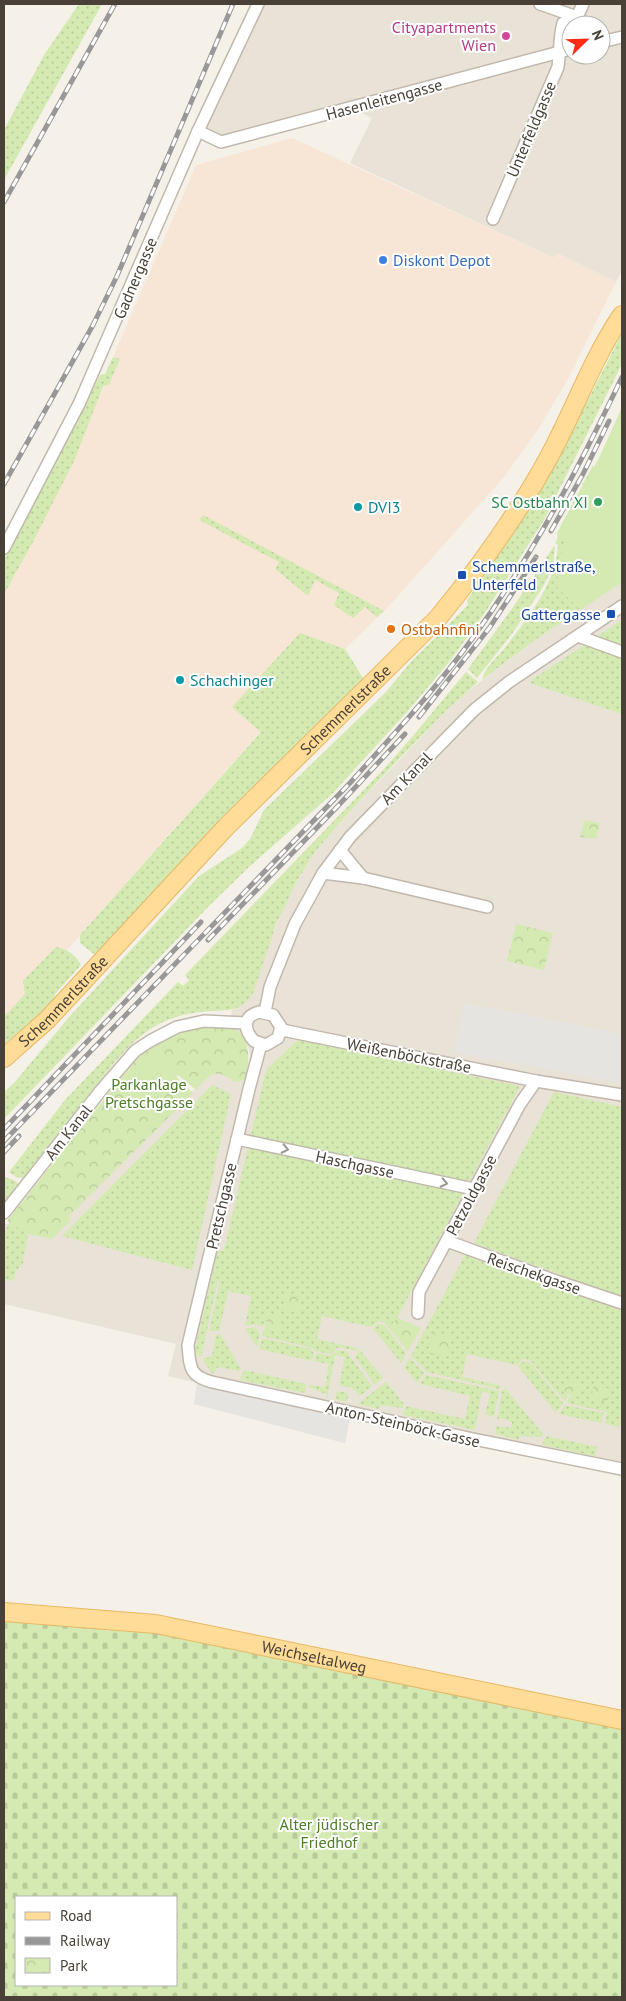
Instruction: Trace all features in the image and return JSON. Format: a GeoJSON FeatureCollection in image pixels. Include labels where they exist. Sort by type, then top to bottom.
{"type":"FeatureCollection","features":[{"type":"Feature","properties":{"kind":"main road","name":"Schemmerlstraße"},"geometry":{"type":"LineString","coordinates":[[4,1058],[53,1014],[226,827],[443,612],[514,515],[549,458],[591,371],[622,315]]}},
{"type":"Feature","properties":{"kind":"main road","name":"Weichseltalweg"},"geometry":{"type":"LineString","coordinates":[[4,1612],[156,1624],[622,1720]]}},
{"type":"Feature","properties":{"kind":"street","name":"Gadnergasse"},"geometry":{"type":"LineString","coordinates":[[4,548],[79,404],[198,130],[258,4]]}},
{"type":"Feature","properties":{"kind":"street"},"geometry":{"type":"LineString","coordinates":[[540,4],[571,15]]}},
{"type":"Feature","properties":{"kind":"street","name":"Hasenleitengasse"},"geometry":{"type":"LineString","coordinates":[[198,130],[221,142],[561,52]]}},
{"type":"Feature","properties":{"kind":"street","name":"Unterfeldgasse"},"geometry":{"type":"LineString","coordinates":[[493,219],[561,61]]}},
{"type":"Feature","properties":{"kind":"street","name":"Am Kanal"},"geometry":{"type":"LineString","coordinates":[[265,1012],[270,987],[284,949],[307,900],[323,873],[366,820],[460,722],[509,682],[622,606]]}},
{"type":"Feature","properties":{"kind":"street"},"geometry":{"type":"LineString","coordinates":[[578,636],[622,652]]}},
{"type":"Feature","properties":{"kind":"street"},"geometry":{"type":"LineString","coordinates":[[340,850],[363,878]]}},
{"type":"Feature","properties":{"kind":"street"},"geometry":{"type":"LineString","coordinates":[[323,873],[363,878],[487,907]]}},
{"type":"Feature","properties":{"kind":"street"},"geometry":{"type":"LineString","coordinates":[[265,1012],[277,1019],[282,1030],[274,1042],[261,1044],[254,1041],[250,1036],[245,1023],[251,1016],[265,1012]]}},
{"type":"Feature","properties":{"kind":"street","name":"Am Kanal"},"geometry":{"type":"LineString","coordinates":[[4,1213],[102,1089],[135,1052],[164,1033],[183,1025],[204,1021],[245,1023]]}},
{"type":"Feature","properties":{"kind":"street","name":"Weißenböckstraße"},"geometry":{"type":"LineString","coordinates":[[282,1030],[536,1081],[622,1095]]}},
{"type":"Feature","properties":{"kind":"street","name":"Pretschgasse"},"geometry":{"type":"LineString","coordinates":[[190,1368],[188,1346],[261,1044]]}},
{"type":"Feature","properties":{"kind":"street","name":"Petzoldgasse"},"geometry":{"type":"LineString","coordinates":[[418,1313],[419,1292],[520,1104],[536,1081]]}},
{"type":"Feature","properties":{"kind":"street","name":"Haschgasse"},"geometry":{"type":"LineString","coordinates":[[237,1139],[474,1189]]}},
{"type":"Feature","properties":{"kind":"street","name":"Reischekgasse"},"geometry":{"type":"LineString","coordinates":[[447,1241],[556,1281],[622,1302]]}},
{"type":"Feature","properties":{"kind":"street","name":"Anton-Steinböck-Gasse"},"geometry":{"type":"LineString","coordinates":[[190,1368],[196,1376],[212,1382],[478,1440],[622,1469]]}},
{"type":"Feature","properties":{"kind":"shaded area"},"geometry":{"type":"Polygon","coordinates":[[[258,4],[622,4],[622,270],[616,282],[557,253],[554,258],[350,163],[372,118],[352,108],[221,142],[198,131],[258,4]]]}},
{"type":"Feature","properties":{"kind":"shaded area"},"geometry":{"type":"Polygon","coordinates":[[[292,138],[554,258],[557,253],[616,282],[568,379],[539,428],[505,476],[390,605],[345,649],[300,633],[261,731],[80,935],[4,1025],[4,588],[74,447],[196,165],[292,138]]]}},
{"type":"Feature","properties":{"kind":"shaded area"},"geometry":{"type":"Polygon","coordinates":[[[622,582],[622,1477],[350,1417],[345,1443],[194,1404],[197,1383],[168,1376],[176,1344],[4,1304],[4,1225],[110,1175],[209,1075],[216,1073],[233,1080],[246,1079],[250,1057],[249,1049],[241,1035],[230,1027],[232,1010],[242,1005],[251,995],[264,955],[286,901],[315,852],[343,819],[448,709],[467,692],[535,640],[622,582]]]}},
{"type":"Feature","properties":{"kind":"shaded area"},"geometry":{"type":"Polygon","coordinates":[[[465,1003],[622,1034],[622,1083],[455,1052],[465,1003]]]}},
{"type":"Feature","properties":{"kind":"shaded area"},"geometry":{"type":"Polygon","coordinates":[[[197,1383],[350,1417],[345,1443],[194,1404],[197,1383]]]}},
{"type":"Feature","properties":{"kind":"green space"},"geometry":{"type":"Polygon","coordinates":[[[79,4],[102,4],[4,180],[4,130],[44,55],[79,4]]]}},
{"type":"Feature","properties":{"kind":"green space"},"geometry":{"type":"Polygon","coordinates":[[[622,333],[622,364],[544,520],[486,611],[450,661],[407,712],[332,794],[249,867],[208,907],[4,1119],[4,1092],[14,1083],[70,1016],[199,876],[242,848],[250,839],[264,810],[386,692],[410,663],[468,605],[467,600],[520,523],[555,465],[622,333]]]}},
{"type":"Feature","properties":{"kind":"green space"},"geometry":{"type":"Polygon","coordinates":[[[113,357],[120,359],[109,385],[103,386],[75,459],[4,594],[4,559],[100,375],[105,374],[113,357]]]}},
{"type":"Feature","properties":{"kind":"green space","name":"SC Ostbahn XI"},"geometry":{"type":"Polygon","coordinates":[[[622,407],[622,582],[580,610],[556,586],[565,536],[558,538],[557,533],[599,458],[622,407]]]}},
{"type":"Feature","properties":{"kind":"green space","name":"SC Ostbahn XI"},"geometry":{"type":"Polygon","coordinates":[[[593,465],[622,582],[535,640],[482,680],[488,668],[522,626],[546,587],[556,559],[558,545],[555,543],[558,538],[557,533],[593,465]]]}},
{"type":"Feature","properties":{"kind":"green space"},"geometry":{"type":"Polygon","coordinates":[[[203,515],[384,611],[377,617],[365,607],[353,618],[334,605],[339,593],[315,580],[308,596],[275,569],[279,562],[199,520],[203,515]]]}},
{"type":"Feature","properties":{"kind":"green space"},"geometry":{"type":"Polygon","coordinates":[[[554,546],[553,566],[544,585],[512,634],[477,678],[468,669],[554,546]]]}},
{"type":"Feature","properties":{"kind":"green space"},"geometry":{"type":"Polygon","coordinates":[[[622,620],[622,714],[530,683],[533,679],[622,620]]]}},
{"type":"Feature","properties":{"kind":"green space"},"geometry":{"type":"Polygon","coordinates":[[[300,633],[345,649],[365,681],[101,953],[95,955],[80,943],[80,935],[261,732],[232,707],[300,633]]]}},
{"type":"Feature","properties":{"kind":"green space"},"geometry":{"type":"Polygon","coordinates":[[[466,672],[478,682],[448,709],[397,761],[315,852],[296,883],[276,924],[254,991],[249,999],[238,1007],[231,1009],[186,1014],[176,1017],[161,1023],[140,1036],[114,1063],[23,1178],[16,1177],[9,1172],[65,1100],[178,982],[183,986],[189,980],[185,975],[382,771],[466,672]]]}},
{"type":"Feature","properties":{"kind":"green space"},"geometry":{"type":"Polygon","coordinates":[[[584,820],[600,823],[596,839],[580,837],[584,820]]]}},
{"type":"Feature","properties":{"kind":"green space"},"geometry":{"type":"Polygon","coordinates":[[[516,924],[553,933],[544,970],[507,961],[516,924]]]}},
{"type":"Feature","properties":{"kind":"green space"},"geometry":{"type":"Polygon","coordinates":[[[56,947],[71,953],[81,965],[39,1015],[4,1044],[4,1017],[25,994],[23,981],[56,947]]]}},
{"type":"Feature","properties":{"kind":"green space","name":"Parkanlage Pretschgasse"},"geometry":{"type":"Polygon","coordinates":[[[203,1026],[226,1026],[241,1034],[245,1040],[248,1055],[246,1079],[235,1082],[222,1075],[213,1074],[196,1090],[178,1075],[176,1077],[193,1093],[69,1216],[70,1221],[52,1239],[28,1234],[7,1221],[144,1051],[172,1034],[203,1026]]]}},
{"type":"Feature","properties":{"kind":"green space"},"geometry":{"type":"Polygon","coordinates":[[[298,1040],[520,1086],[397,1318],[389,1328],[384,1322],[379,1321],[371,1327],[322,1316],[317,1339],[357,1348],[356,1351],[339,1347],[330,1354],[315,1351],[313,1348],[262,1336],[265,1328],[279,1331],[268,1313],[265,1325],[260,1327],[256,1324],[245,1326],[251,1296],[228,1291],[219,1331],[209,1331],[220,1281],[218,1280],[201,1357],[194,1354],[218,1250],[224,1251],[266,1070],[298,1040]]]}},
{"type":"Feature","properties":{"kind":"green space"},"geometry":{"type":"Polygon","coordinates":[[[151,1052],[179,1079],[146,1113],[118,1086],[151,1052]]]}},
{"type":"Feature","properties":{"kind":"green space"},"geometry":{"type":"Polygon","coordinates":[[[212,1085],[231,1094],[192,1270],[62,1236],[212,1085]]]}},
{"type":"Feature","properties":{"kind":"green space"},"geometry":{"type":"Polygon","coordinates":[[[554,1092],[622,1107],[622,1297],[474,1243],[554,1092]]]}},
{"type":"Feature","properties":{"kind":"green space"},"geometry":{"type":"Polygon","coordinates":[[[5,1177],[19,1184],[4,1203],[4,1180],[5,1177]]]}},
{"type":"Feature","properties":{"kind":"green space"},"geometry":{"type":"Polygon","coordinates":[[[10,1223],[28,1234],[23,1263],[16,1271],[14,1281],[4,1279],[4,1232],[10,1223]]]}},
{"type":"Feature","properties":{"kind":"green space"},"geometry":{"type":"Polygon","coordinates":[[[465,1255],[622,1311],[622,1418],[619,1427],[605,1424],[607,1412],[567,1403],[570,1394],[577,1396],[563,1391],[568,1394],[565,1402],[530,1360],[523,1359],[517,1365],[467,1354],[462,1377],[502,1386],[499,1389],[427,1372],[411,1356],[465,1255]]]}},
{"type":"Feature","properties":{"kind":"green space"},"geometry":{"type":"Polygon","coordinates":[[[286,1294],[301,1298],[298,1313],[282,1308],[286,1294]]]}},
{"type":"Feature","properties":{"kind":"green space"},"geometry":{"type":"Polygon","coordinates":[[[268,1313],[282,1316],[279,1331],[265,1328],[268,1313]]]}},
{"type":"Feature","properties":{"kind":"green space"},"geometry":{"type":"Polygon","coordinates":[[[397,1318],[421,1328],[408,1351],[389,1328],[397,1318]]]}},
{"type":"Feature","properties":{"kind":"green space"},"geometry":{"type":"Polygon","coordinates":[[[379,1324],[384,1325],[406,1353],[401,1363],[373,1328],[379,1324]]]}},
{"type":"Feature","properties":{"kind":"green space"},"geometry":{"type":"Polygon","coordinates":[[[255,1327],[260,1334],[257,1347],[245,1329],[255,1327]]]}},
{"type":"Feature","properties":{"kind":"green space"},"geometry":{"type":"Polygon","coordinates":[[[435,1332],[451,1336],[445,1358],[428,1353],[435,1332]]]}},
{"type":"Feature","properties":{"kind":"green space"},"geometry":{"type":"Polygon","coordinates":[[[220,1334],[241,1369],[239,1371],[218,1367],[213,1373],[203,1360],[203,1358],[212,1355],[216,1335],[220,1334]]]}},
{"type":"Feature","properties":{"kind":"green space"},"geometry":{"type":"Polygon","coordinates":[[[262,1338],[311,1349],[314,1354],[312,1361],[259,1349],[262,1338]]]}},
{"type":"Feature","properties":{"kind":"green space"},"geometry":{"type":"Polygon","coordinates":[[[339,1350],[346,1351],[372,1386],[360,1396],[352,1388],[339,1385],[345,1357],[335,1355],[327,1398],[326,1394],[309,1387],[310,1385],[325,1387],[329,1364],[314,1361],[316,1355],[318,1353],[329,1356],[339,1350]]]}},
{"type":"Feature","properties":{"kind":"green space"},"geometry":{"type":"Polygon","coordinates":[[[360,1350],[383,1378],[375,1385],[355,1357],[360,1350]]]}},
{"type":"Feature","properties":{"kind":"green space"},"geometry":{"type":"Polygon","coordinates":[[[410,1358],[424,1373],[417,1383],[404,1367],[410,1358]]]}},
{"type":"Feature","properties":{"kind":"green space"},"geometry":{"type":"Polygon","coordinates":[[[524,1361],[530,1362],[563,1403],[556,1413],[518,1366],[524,1361]]]}},
{"type":"Feature","properties":{"kind":"green space"},"geometry":{"type":"Polygon","coordinates":[[[244,1370],[306,1384],[305,1393],[240,1380],[244,1370]]]}},
{"type":"Feature","properties":{"kind":"green space"},"geometry":{"type":"Polygon","coordinates":[[[426,1375],[499,1391],[494,1417],[485,1414],[490,1394],[482,1391],[475,1430],[403,1415],[406,1406],[465,1419],[470,1396],[420,1384],[426,1375]]]}},
{"type":"Feature","properties":{"kind":"green space"},"geometry":{"type":"Polygon","coordinates":[[[568,1381],[575,1382],[579,1387],[577,1396],[563,1392],[564,1384],[568,1381]]]}},
{"type":"Feature","properties":{"kind":"green space"},"geometry":{"type":"Polygon","coordinates":[[[386,1382],[404,1404],[402,1408],[381,1405],[378,1409],[358,1404],[386,1382]]]}},
{"type":"Feature","properties":{"kind":"green space"},"geometry":{"type":"Polygon","coordinates":[[[594,1385],[610,1389],[607,1403],[591,1399],[594,1385]]]}},
{"type":"Feature","properties":{"kind":"green space"},"geometry":{"type":"Polygon","coordinates":[[[505,1388],[543,1434],[541,1437],[520,1436],[519,1440],[495,1434],[497,1426],[511,1428],[512,1422],[500,1418],[499,1421],[497,1419],[502,1391],[505,1388]]]}},
{"type":"Feature","properties":{"kind":"green space"},"geometry":{"type":"Polygon","coordinates":[[[337,1391],[348,1393],[347,1402],[335,1399],[337,1391]]]}},
{"type":"Feature","properties":{"kind":"green space"},"geometry":{"type":"Polygon","coordinates":[[[565,1405],[604,1413],[601,1423],[559,1414],[565,1405]]]}},
{"type":"Feature","properties":{"kind":"green space"},"geometry":{"type":"Polygon","coordinates":[[[546,1436],[597,1447],[595,1456],[542,1445],[546,1436]]]}},
{"type":"Feature","properties":{"kind":"green space","name":"Alter jüdischer Friedhof"},"geometry":{"type":"Polygon","coordinates":[[[4,1617],[109,1631],[111,1626],[220,1644],[334,1666],[622,1728],[622,1997],[4,1997],[4,1617]]]}},
{"type":"Feature","properties":{"kind":"railway"},"geometry":{"type":"LineString","coordinates":[[4,202],[115,4]]}},
{"type":"Feature","properties":{"kind":"railway"},"geometry":{"type":"LineString","coordinates":[[4,484],[93,325],[117,276],[233,4]]}},
{"type":"Feature","properties":{"kind":"railway"},"geometry":{"type":"LineString","coordinates":[[4,1141],[350,783],[443,676],[472,639],[515,576],[589,445],[622,377]]}},
{"type":"Feature","properties":{"kind":"railway"},"geometry":{"type":"LineString","coordinates":[[551,531],[583,474],[609,421]]}},
{"type":"Feature","properties":{"kind":"railway"},"geometry":{"type":"LineString","coordinates":[[419,717],[490,627],[536,557]]}},
{"type":"Feature","properties":{"kind":"railway"},"geometry":{"type":"LineString","coordinates":[[208,940],[405,734]]}},
{"type":"Feature","properties":{"kind":"railway"},"geometry":{"type":"LineString","coordinates":[[4,1129],[201,922]]}},
{"type":"Feature","properties":{"kind":"railway"},"geometry":{"type":"LineString","coordinates":[[4,1152],[19,1136]]}},
{"type":"Feature","properties":{"kind":"place","name":"Cityapartments Wien"},"geometry":{"type":"Point","coordinates":[506,36]}},
{"type":"Feature","properties":{"kind":"place","name":"Diskont Depot"},"geometry":{"type":"Point","coordinates":[383,260]}},
{"type":"Feature","properties":{"kind":"place","name":"SC Ostbahn XI"},"geometry":{"type":"Point","coordinates":[598,502]}},
{"type":"Feature","properties":{"kind":"place","name":"DVI3"},"geometry":{"type":"Point","coordinates":[358,507]}},
{"type":"Feature","properties":{"kind":"place","name":"Schemmerlstraße, Unterfeld"},"geometry":{"type":"Point","coordinates":[462,575]}},
{"type":"Feature","properties":{"kind":"place","name":"Gattergasse"},"geometry":{"type":"Point","coordinates":[611,614]}},
{"type":"Feature","properties":{"kind":"place","name":"Ostbahnfini"},"geometry":{"type":"Point","coordinates":[391,629]}},
{"type":"Feature","properties":{"kind":"place","name":"Schachinger"},"geometry":{"type":"Point","coordinates":[180,680]}}]}
